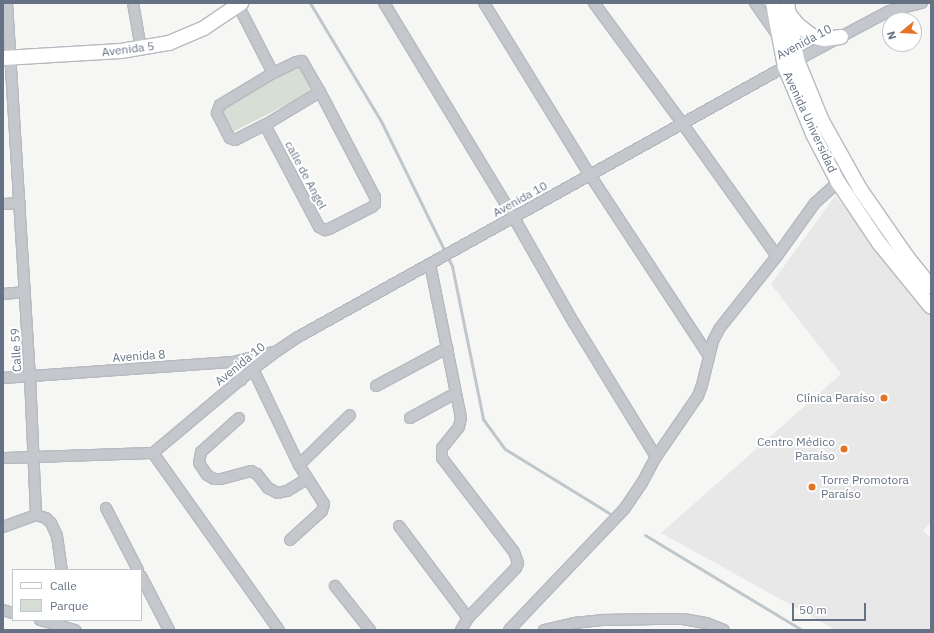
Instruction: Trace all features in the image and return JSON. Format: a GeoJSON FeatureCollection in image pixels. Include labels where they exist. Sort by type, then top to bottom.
{"type":"FeatureCollection","features":[{"type":"Feature","properties":{"kind":"street","name":"Calle 59"},"geometry":{"type":"LineString","coordinates":[[7,3],[7,58],[20,203],[36,515]]}},
{"type":"Feature","properties":{"kind":"street"},"geometry":{"type":"LineString","coordinates":[[134,3],[141,49]]}},
{"type":"Feature","properties":{"kind":"street"},"geometry":{"type":"LineString","coordinates":[[384,3],[514,218],[574,323],[656,457]]}},
{"type":"Feature","properties":{"kind":"street"},"geometry":{"type":"LineString","coordinates":[[484,3],[590,176],[708,356]]}},
{"type":"Feature","properties":{"kind":"street"},"geometry":{"type":"LineString","coordinates":[[594,3],[777,256]]}},
{"type":"Feature","properties":{"kind":"street"},"geometry":{"type":"LineString","coordinates":[[755,3],[778,36]]}},
{"type":"Feature","properties":{"kind":"street","name":"Avenida Universidad"},"geometry":{"type":"LineString","coordinates":[[773,3],[785,67],[813,134],[838,182],[879,243],[931,307]]}},
{"type":"Feature","properties":{"kind":"street","name":"Avenida 10"},"geometry":{"type":"LineString","coordinates":[[153,453],[253,369],[277,351],[682,123],[841,37],[888,7],[922,3]]}},
{"type":"Feature","properties":{"kind":"street","name":"Avenida 5"},"geometry":{"type":"LineString","coordinates":[[7,58],[141,49],[169,43],[188,36],[240,4]]}},
{"type":"Feature","properties":{"kind":"street"},"geometry":{"type":"LineString","coordinates":[[240,4],[274,73]]}},
{"type":"Feature","properties":{"kind":"street"},"geometry":{"type":"LineString","coordinates":[[788,8],[798,25],[814,37],[824,39],[841,37]]}},
{"type":"Feature","properties":{"kind":"street","name":"Avenida Universidad"},"geometry":{"type":"LineString","coordinates":[[788,8],[798,60],[822,121],[860,189],[907,257],[931,286]]}},
{"type":"Feature","properties":{"kind":"street"},"geometry":{"type":"LineString","coordinates":[[302,61],[320,92],[265,125],[233,140],[218,115],[220,105],[274,73],[296,62],[302,61]]}},
{"type":"Feature","properties":{"kind":"street","name":"calle de Angel"},"geometry":{"type":"LineString","coordinates":[[265,125],[319,227],[325,230],[329,229],[372,207],[376,201],[320,92]]}},
{"type":"Feature","properties":{"kind":"street"},"geometry":{"type":"LineString","coordinates":[[509,630],[625,508],[642,483],[656,457],[698,396],[702,385],[708,356],[719,329],[777,256],[815,203],[838,182]]}},
{"type":"Feature","properties":{"kind":"street"},"geometry":{"type":"LineString","coordinates":[[3,204],[20,203]]}},
{"type":"Feature","properties":{"kind":"street"},"geometry":{"type":"LineString","coordinates":[[430,264],[456,393],[460,423],[442,448],[442,458],[514,552],[518,563],[516,568],[468,618],[461,630]]}},
{"type":"Feature","properties":{"kind":"street"},"geometry":{"type":"LineString","coordinates":[[3,294],[25,292]]}},
{"type":"Feature","properties":{"kind":"street"},"geometry":{"type":"LineString","coordinates":[[376,386],[447,348]]}},
{"type":"Feature","properties":{"kind":"street","name":"Avenida 8"},"geometry":{"type":"LineString","coordinates":[[3,378],[233,362],[277,351]]}},
{"type":"Feature","properties":{"kind":"street"},"geometry":{"type":"LineString","coordinates":[[233,362],[241,380]]}},
{"type":"Feature","properties":{"kind":"street"},"geometry":{"type":"LineString","coordinates":[[253,369],[299,465],[324,506],[290,540]]}},
{"type":"Feature","properties":{"kind":"street"},"geometry":{"type":"LineString","coordinates":[[410,418],[456,393]]}},
{"type":"Feature","properties":{"kind":"street"},"geometry":{"type":"LineString","coordinates":[[299,465],[350,415]]}},
{"type":"Feature","properties":{"kind":"street"},"geometry":{"type":"LineString","coordinates":[[239,418],[201,452],[199,463],[206,476],[214,479],[221,479],[251,471],[257,474],[268,488],[278,493],[287,491],[307,479]]}},
{"type":"Feature","properties":{"kind":"street"},"geometry":{"type":"LineString","coordinates":[[3,458],[153,453],[278,630]]}},
{"type":"Feature","properties":{"kind":"street"},"geometry":{"type":"LineString","coordinates":[[106,508],[137,569]]}},
{"type":"Feature","properties":{"kind":"street"},"geometry":{"type":"LineString","coordinates":[[3,527],[36,515],[46,518],[55,530],[62,569]]}},
{"type":"Feature","properties":{"kind":"street"},"geometry":{"type":"LineString","coordinates":[[400,526],[468,618]]}},
{"type":"Feature","properties":{"kind":"street"},"geometry":{"type":"LineString","coordinates":[[142,578],[169,630]]}},
{"type":"Feature","properties":{"kind":"street"},"geometry":{"type":"LineString","coordinates":[[336,586],[370,630]]}},
{"type":"Feature","properties":{"kind":"street"},"geometry":{"type":"LineString","coordinates":[[544,630],[574,623],[604,620],[683,620],[706,623],[724,630]]}},
{"type":"Feature","properties":{"kind":"street"},"geometry":{"type":"LineString","coordinates":[[45,621],[72,626]]}},
{"type":"Feature","properties":{"kind":"shaded area","name":"Centro Médico Paraíso"},"geometry":{"type":"Polygon","coordinates":[[[835,196],[931,314],[931,523],[923,530],[931,539],[931,630],[836,630],[661,533],[841,374],[771,284],[835,196]]]}},
{"type":"Feature","properties":{"kind":"green space"},"geometry":{"type":"Polygon","coordinates":[[[302,63],[316,90],[233,132],[219,105],[302,63]]]}},
{"type":"Feature","properties":{"kind":"waterway"},"geometry":{"type":"LineString","coordinates":[[310,3],[381,121],[452,266],[483,419],[505,449],[609,513]]}},
{"type":"Feature","properties":{"kind":"waterway"},"geometry":{"type":"LineString","coordinates":[[645,535],[802,630]]}},
{"type":"Feature","properties":{"kind":"place","name":"Clínica Paraíso"},"geometry":{"type":"Point","coordinates":[884,398]}},
{"type":"Feature","properties":{"kind":"place","name":"Centro Médico Paraíso"},"geometry":{"type":"Point","coordinates":[844,449]}},
{"type":"Feature","properties":{"kind":"place","name":"Torre Promotora Paraíso"},"geometry":{"type":"Point","coordinates":[812,487]}}]}
